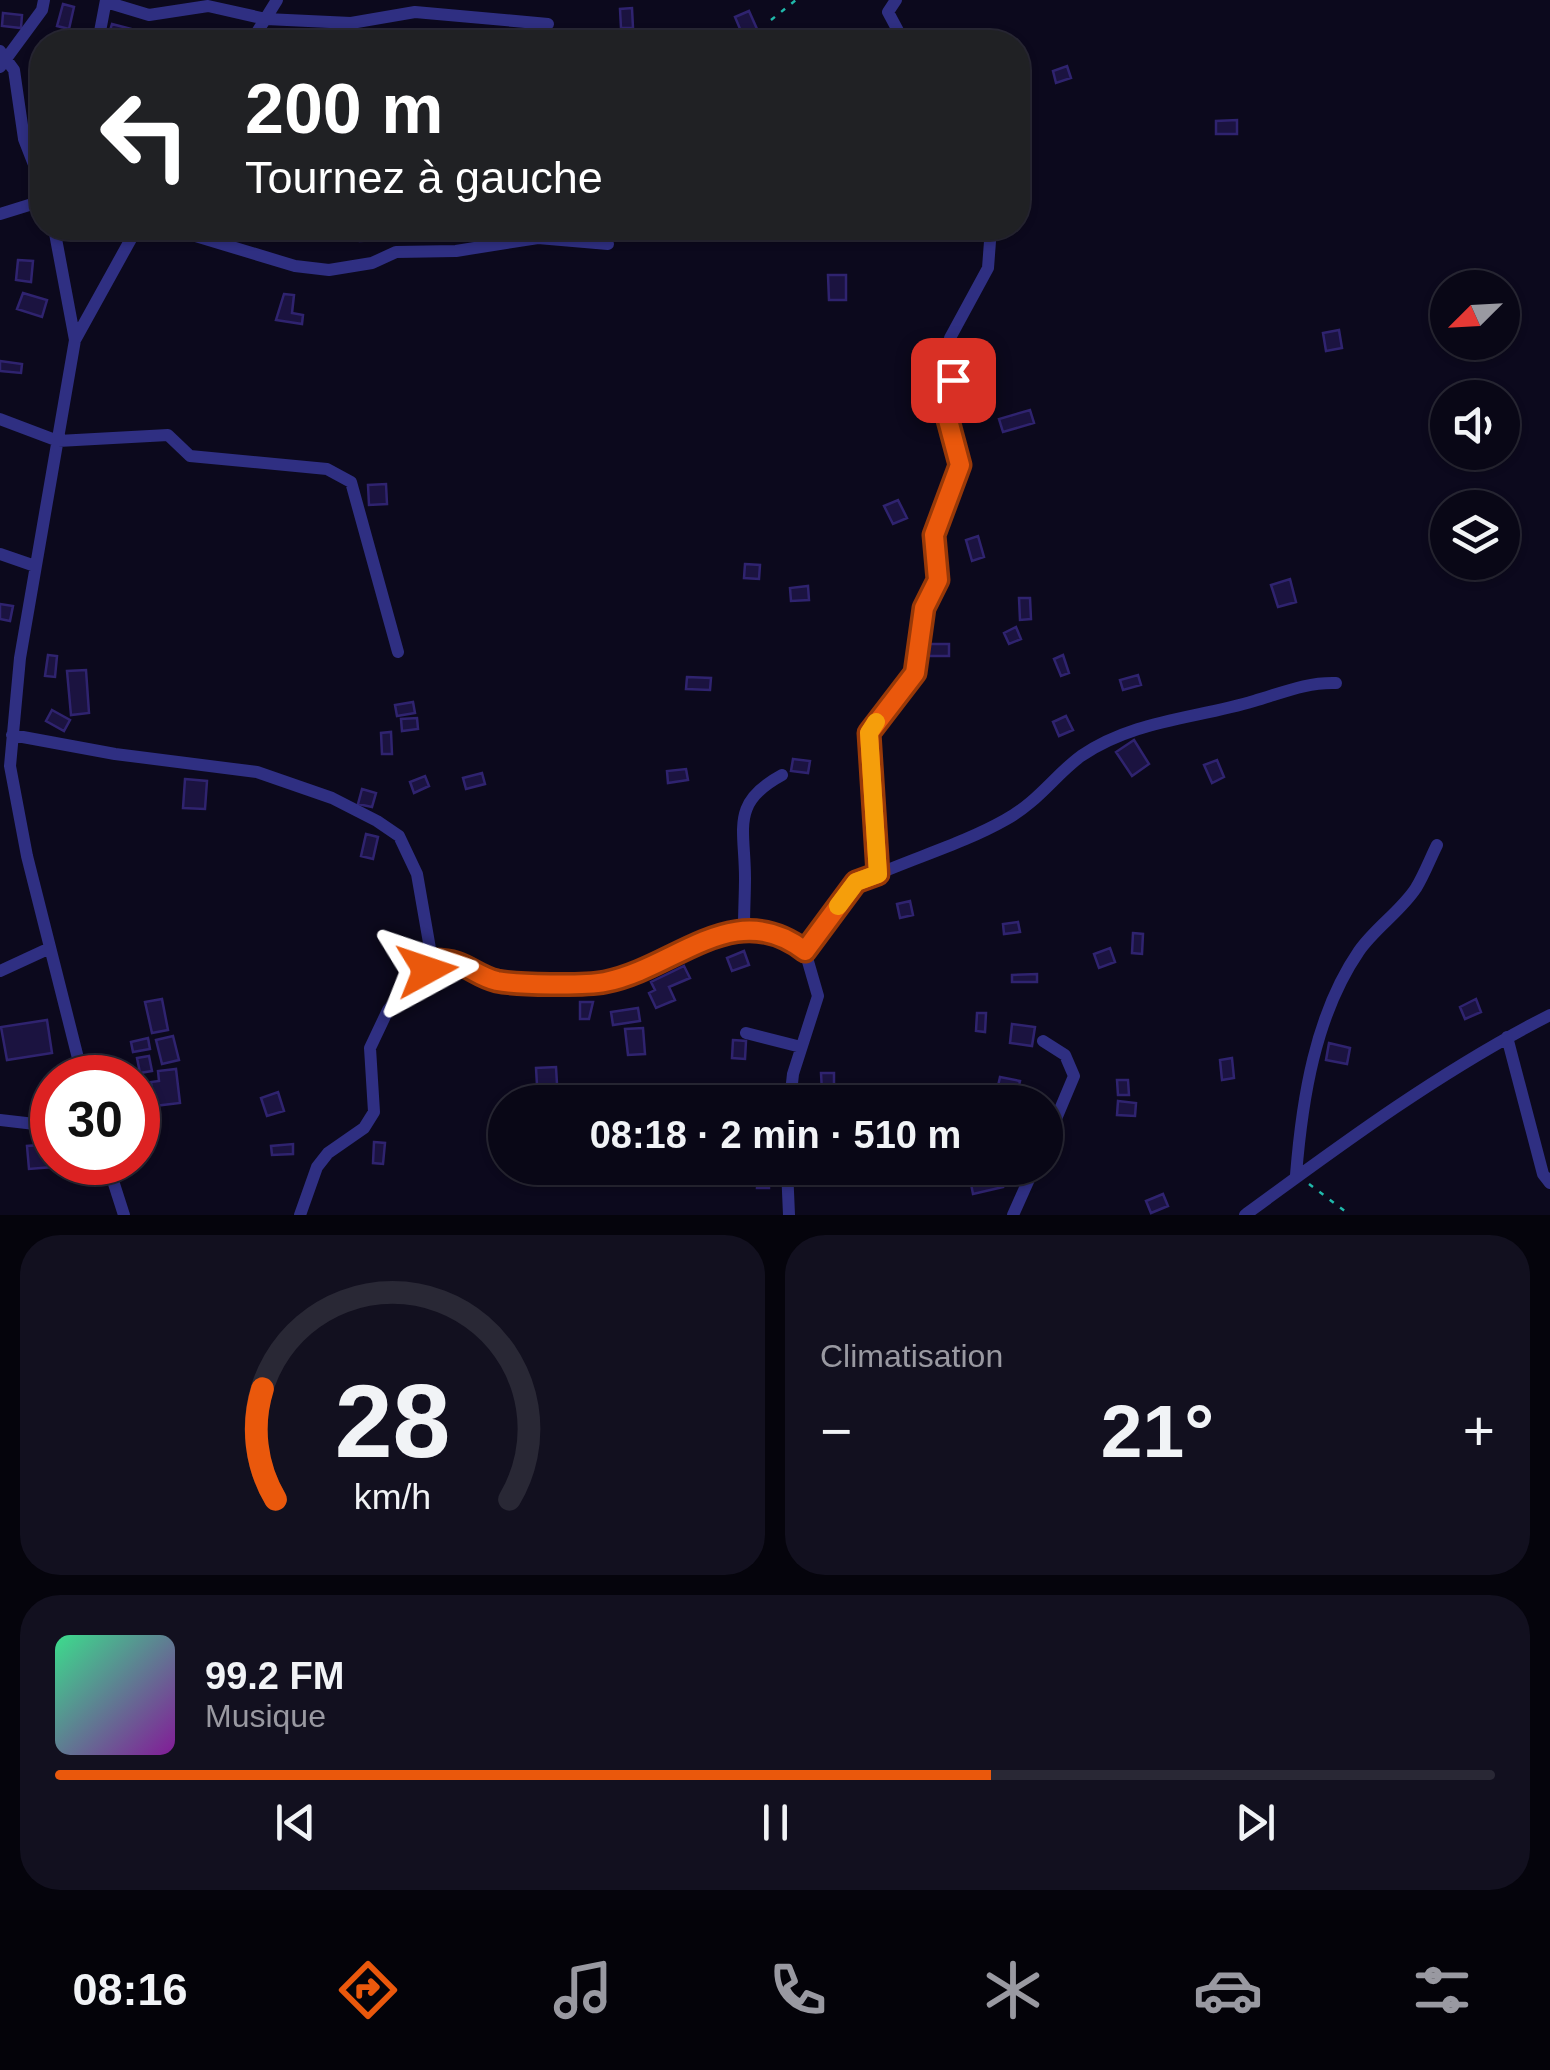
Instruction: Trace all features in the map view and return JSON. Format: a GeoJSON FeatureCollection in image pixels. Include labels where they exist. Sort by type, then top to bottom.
{"type":"FeatureCollection","features":[{"type":"Feature","properties":{"kind":"street"},"geometry":{"type":"LineString","coordinates":[[30,154],[24,138],[20,97],[2,59],[42,10],[44,0]]}},
{"type":"Feature","properties":{"kind":"street"},"geometry":{"type":"LineString","coordinates":[[259,30],[276,0]]}},
{"type":"Feature","properties":{"kind":"street"},"geometry":{"type":"LineString","coordinates":[[896,0],[888,12],[898,30]]}},
{"type":"Feature","properties":{"kind":"street"},"geometry":{"type":"LineString","coordinates":[[100,30],[106,1],[149,15],[208,6],[266,19],[352,22],[415,12],[548,24]]}},
{"type":"Feature","properties":{"kind":"street"},"geometry":{"type":"LineString","coordinates":[[0,214],[30,205]]}},
{"type":"Feature","properties":{"kind":"street"},"geometry":{"type":"LineString","coordinates":[[56,240],[76,340]]}},
{"type":"Feature","properties":{"kind":"street"},"geometry":{"type":"LineString","coordinates":[[10,766],[35,566],[76,340],[130,240]]}},
{"type":"Feature","properties":{"kind":"street"},"geometry":{"type":"LineString","coordinates":[[209,240],[296,266],[329,270],[372,263],[396,252],[456,251],[525,240]]}},
{"type":"Feature","properties":{"kind":"street"},"geometry":{"type":"LineString","coordinates":[[561,240],[608,244]]}},
{"type":"Feature","properties":{"kind":"street"},"geometry":{"type":"LineString","coordinates":[[878,874],[869,733],[915,673],[924,608],[938,580],[934,535],[960,465],[948,420],[956,360],[950,338],[988,268],[990,240]]}},
{"type":"Feature","properties":{"kind":"street"},"geometry":{"type":"LineString","coordinates":[[0,420],[23,424],[58,441],[168,435],[190,456],[327,468],[351,482],[398,652]]}},
{"type":"Feature","properties":{"kind":"street"},"geometry":{"type":"LineString","coordinates":[[0,554],[35,566]]}},
{"type":"Feature","properties":{"kind":"street"},"geometry":{"type":"LineString","coordinates":[[805,951],[856,882],[1002,822],[1056,783],[1080,757],[1118,734],[1256,700],[1282,689],[1336,684]]}},
{"type":"Feature","properties":{"kind":"street"},"geometry":{"type":"LineString","coordinates":[[12,735],[115,754],[258,772],[332,798],[377,821],[400,836],[418,874],[432,960]]}},
{"type":"Feature","properties":{"kind":"street"},"geometry":{"type":"LineString","coordinates":[[0,746],[10,766],[78,1055]]}},
{"type":"Feature","properties":{"kind":"street"},"geometry":{"type":"LineString","coordinates":[[744,927],[740,837],[744,816],[752,794],[782,775]]}},
{"type":"Feature","properties":{"kind":"street"},"geometry":{"type":"LineString","coordinates":[[1296,1175],[1301,1110],[1314,1056],[1344,978],[1359,950],[1415,889],[1437,846]]}},
{"type":"Feature","properties":{"kind":"street"},"geometry":{"type":"LineString","coordinates":[[432,960],[475,968],[495,981],[605,982],[744,927],[790,940],[805,951],[818,996],[800,1047],[793,1085]]}},
{"type":"Feature","properties":{"kind":"street"},"geometry":{"type":"LineString","coordinates":[[0,970],[50,948]]}},
{"type":"Feature","properties":{"kind":"street"},"geometry":{"type":"LineString","coordinates":[[300,1215],[317,1167],[328,1153],[364,1128],[374,1112],[370,1048],[388,1010],[432,960]]}},
{"type":"Feature","properties":{"kind":"street"},"geometry":{"type":"LineString","coordinates":[[1245,1215],[1296,1175],[1506,1037],[1550,1015]]}},
{"type":"Feature","properties":{"kind":"street"},"geometry":{"type":"LineString","coordinates":[[746,1033],[800,1047]]}},
{"type":"Feature","properties":{"kind":"street"},"geometry":{"type":"LineString","coordinates":[[1506,1037],[1543,1174],[1550,1183]]}},
{"type":"Feature","properties":{"kind":"street"},"geometry":{"type":"LineString","coordinates":[[1044,1041],[1065,1055],[1074,1076],[1063,1102]]}},
{"type":"Feature","properties":{"kind":"street"},"geometry":{"type":"LineString","coordinates":[[0,1120],[30,1123]]}},
{"type":"Feature","properties":{"kind":"street"},"geometry":{"type":"LineString","coordinates":[[114,1185],[124,1215]]}},
{"type":"Feature","properties":{"kind":"street"},"geometry":{"type":"LineString","coordinates":[[787,1185],[788,1215]]}},
{"type":"Feature","properties":{"kind":"street"},"geometry":{"type":"LineString","coordinates":[[1013,1215],[1026,1185]]}},
{"type":"Feature","properties":{"kind":"path"},"geometry":{"type":"LineString","coordinates":[[772,20],[796,0]]}},
{"type":"Feature","properties":{"kind":"path"},"geometry":{"type":"LineString","coordinates":[[1296,1175],[1350,1215]]}},
{"type":"Feature","properties":{"kind":"building"},"geometry":{"type":"Polygon","coordinates":[[[63,4],[74,7],[69,29],[57,26],[63,4]]]}},
{"type":"Feature","properties":{"kind":"building"},"geometry":{"type":"Polygon","coordinates":[[[632,8],[633,28],[621,28],[620,9],[632,8]]]}},
{"type":"Feature","properties":{"kind":"building"},"geometry":{"type":"Polygon","coordinates":[[[749,11],[757,29],[740,30],[735,17],[749,11]]]}},
{"type":"Feature","properties":{"kind":"building"},"geometry":{"type":"Polygon","coordinates":[[[3,13],[22,15],[21,28],[2,26],[3,13]]]}},
{"type":"Feature","properties":{"kind":"building"},"geometry":{"type":"Polygon","coordinates":[[[112,24],[131,29],[131,30],[110,30],[112,24]]]}},
{"type":"Feature","properties":{"kind":"building"},"geometry":{"type":"Polygon","coordinates":[[[1067,66],[1071,78],[1056,83],[1053,71],[1067,66]]]}},
{"type":"Feature","properties":{"kind":"building"},"geometry":{"type":"Polygon","coordinates":[[[1237,120],[1237,134],[1216,134],[1216,121],[1237,120]]]}},
{"type":"Feature","properties":{"kind":"building"},"geometry":{"type":"Polygon","coordinates":[[[18,260],[33,261],[31,282],[16,280],[18,260]]]}},
{"type":"Feature","properties":{"kind":"building"},"geometry":{"type":"Polygon","coordinates":[[[828,275],[846,275],[846,300],[829,300],[828,275]]]}},
{"type":"Feature","properties":{"kind":"building"},"geometry":{"type":"Polygon","coordinates":[[[23,293],[47,300],[42,317],[17,309],[23,293]]]}},
{"type":"Feature","properties":{"kind":"building"},"geometry":{"type":"Polygon","coordinates":[[[284,294],[294,295],[292,313],[303,315],[302,324],[276,320],[284,294]]]}},
{"type":"Feature","properties":{"kind":"building"},"geometry":{"type":"Polygon","coordinates":[[[1339,330],[1342,348],[1326,351],[1323,333],[1339,330]]]}},
{"type":"Feature","properties":{"kind":"building"},"geometry":{"type":"Polygon","coordinates":[[[0,361],[22,364],[21,373],[0,371],[0,361]]]}},
{"type":"Feature","properties":{"kind":"building"},"geometry":{"type":"Polygon","coordinates":[[[1030,410],[1034,423],[1003,432],[999,419],[1030,410]]]}},
{"type":"Feature","properties":{"kind":"building"},"geometry":{"type":"Polygon","coordinates":[[[386,484],[387,504],[369,505],[368,485],[386,484]]]}},
{"type":"Feature","properties":{"kind":"building"},"geometry":{"type":"Polygon","coordinates":[[[898,500],[907,518],[893,524],[884,506],[898,500]]]}},
{"type":"Feature","properties":{"kind":"building"},"geometry":{"type":"Polygon","coordinates":[[[978,536],[984,557],[972,561],[966,540],[978,536]]]}},
{"type":"Feature","properties":{"kind":"building"},"geometry":{"type":"Polygon","coordinates":[[[745,564],[760,565],[759,579],[744,578],[745,564]]]}},
{"type":"Feature","properties":{"kind":"building"},"geometry":{"type":"Polygon","coordinates":[[[1290,579],[1296,602],[1278,607],[1271,585],[1290,579]]]}},
{"type":"Feature","properties":{"kind":"building"},"geometry":{"type":"Polygon","coordinates":[[[808,586],[809,600],[791,601],[790,588],[808,586]]]}},
{"type":"Feature","properties":{"kind":"building"},"geometry":{"type":"Polygon","coordinates":[[[1019,598],[1030,598],[1031,619],[1020,620],[1019,598]]]}},
{"type":"Feature","properties":{"kind":"building"},"geometry":{"type":"Polygon","coordinates":[[[0,604],[13,606],[10,621],[0,619],[0,604]]]}},
{"type":"Feature","properties":{"kind":"building"},"geometry":{"type":"Polygon","coordinates":[[[1016,627],[1021,639],[1009,644],[1004,633],[1016,627]]]}},
{"type":"Feature","properties":{"kind":"building"},"geometry":{"type":"Polygon","coordinates":[[[928,644],[949,644],[949,656],[928,656],[928,644]]]}},
{"type":"Feature","properties":{"kind":"building"},"geometry":{"type":"Polygon","coordinates":[[[48,655],[57,656],[55,677],[45,676],[48,655]]]}},
{"type":"Feature","properties":{"kind":"building"},"geometry":{"type":"Polygon","coordinates":[[[1063,655],[1069,673],[1061,676],[1054,659],[1063,655]]]}},
{"type":"Feature","properties":{"kind":"building"},"geometry":{"type":"Polygon","coordinates":[[[86,670],[89,713],[71,715],[67,671],[86,670]]]}},
{"type":"Feature","properties":{"kind":"building"},"geometry":{"type":"Polygon","coordinates":[[[1138,675],[1141,685],[1123,690],[1120,680],[1138,675]]]}},
{"type":"Feature","properties":{"kind":"building"},"geometry":{"type":"Polygon","coordinates":[[[687,677],[711,678],[710,690],[686,689],[687,677]]]}},
{"type":"Feature","properties":{"kind":"building"},"geometry":{"type":"Polygon","coordinates":[[[413,702],[415,713],[397,716],[395,705],[413,702]]]}},
{"type":"Feature","properties":{"kind":"building"},"geometry":{"type":"Polygon","coordinates":[[[52,710],[70,720],[64,731],[46,721],[52,710]]]}},
{"type":"Feature","properties":{"kind":"building"},"geometry":{"type":"Polygon","coordinates":[[[1066,716],[1073,730],[1059,736],[1053,722],[1066,716]]]}},
{"type":"Feature","properties":{"kind":"building"},"geometry":{"type":"Polygon","coordinates":[[[417,718],[418,729],[402,731],[401,719],[417,718]]]}},
{"type":"Feature","properties":{"kind":"building"},"geometry":{"type":"Polygon","coordinates":[[[391,732],[392,754],[382,754],[381,733],[391,732]]]}},
{"type":"Feature","properties":{"kind":"building"},"geometry":{"type":"Polygon","coordinates":[[[1134,740],[1149,764],[1132,776],[1116,752],[1134,740]]]}},
{"type":"Feature","properties":{"kind":"building"},"geometry":{"type":"Polygon","coordinates":[[[793,759],[810,761],[808,773],[791,771],[793,759]]]}},
{"type":"Feature","properties":{"kind":"building"},"geometry":{"type":"Polygon","coordinates":[[[1217,760],[1224,777],[1212,783],[1204,765],[1217,760]]]}},
{"type":"Feature","properties":{"kind":"building"},"geometry":{"type":"Polygon","coordinates":[[[686,769],[688,780],[668,783],[667,771],[686,769]]]}},
{"type":"Feature","properties":{"kind":"building"},"geometry":{"type":"Polygon","coordinates":[[[482,773],[485,784],[466,789],[463,778],[482,773]]]}},
{"type":"Feature","properties":{"kind":"building"},"geometry":{"type":"Polygon","coordinates":[[[425,776],[429,786],[414,793],[410,782],[425,776]]]}},
{"type":"Feature","properties":{"kind":"building"},"geometry":{"type":"Polygon","coordinates":[[[185,779],[207,781],[205,809],[183,808],[185,779]]]}},
{"type":"Feature","properties":{"kind":"building"},"geometry":{"type":"Polygon","coordinates":[[[362,789],[376,793],[372,807],[358,804],[362,789]]]}},
{"type":"Feature","properties":{"kind":"building"},"geometry":{"type":"Polygon","coordinates":[[[366,834],[378,837],[373,859],[361,856],[366,834]]]}},
{"type":"Feature","properties":{"kind":"building"},"geometry":{"type":"Polygon","coordinates":[[[910,901],[913,915],[900,918],[897,904],[910,901]]]}},
{"type":"Feature","properties":{"kind":"building"},"geometry":{"type":"Polygon","coordinates":[[[1018,922],[1020,932],[1004,934],[1003,924],[1018,922]]]}},
{"type":"Feature","properties":{"kind":"building"},"geometry":{"type":"Polygon","coordinates":[[[1133,933],[1143,934],[1142,954],[1132,953],[1133,933]]]}},
{"type":"Feature","properties":{"kind":"building"},"geometry":{"type":"Polygon","coordinates":[[[1110,948],[1115,962],[1099,968],[1094,954],[1110,948]]]}},
{"type":"Feature","properties":{"kind":"building"},"geometry":{"type":"Polygon","coordinates":[[[744,951],[749,965],[732,971],[727,958],[744,951]]]}},
{"type":"Feature","properties":{"kind":"building"},"geometry":{"type":"Polygon","coordinates":[[[684,966],[690,978],[669,987],[675,1000],[656,1008],[649,993],[655,990],[651,982],[684,966]]]}},
{"type":"Feature","properties":{"kind":"building"},"geometry":{"type":"Polygon","coordinates":[[[1037,974],[1037,982],[1012,982],[1012,975],[1037,974]]]}},
{"type":"Feature","properties":{"kind":"building"},"geometry":{"type":"Polygon","coordinates":[[[162,999],[168,1030],[152,1033],[145,1002],[162,999]]]}},
{"type":"Feature","properties":{"kind":"building"},"geometry":{"type":"Polygon","coordinates":[[[1476,999],[1481,1012],[1465,1019],[1460,1007],[1476,999]]]}},
{"type":"Feature","properties":{"kind":"building"},"geometry":{"type":"Polygon","coordinates":[[[580,1002],[593,1002],[589,1019],[580,1019],[580,1002]]]}},
{"type":"Feature","properties":{"kind":"building"},"geometry":{"type":"Polygon","coordinates":[[[638,1008],[640,1021],[613,1025],[611,1012],[638,1008]]]}},
{"type":"Feature","properties":{"kind":"building"},"geometry":{"type":"Polygon","coordinates":[[[977,1013],[986,1013],[985,1032],[976,1031],[977,1013]]]}},
{"type":"Feature","properties":{"kind":"building"},"geometry":{"type":"Polygon","coordinates":[[[47,1020],[52,1053],[7,1060],[1,1027],[47,1020]]]}},
{"type":"Feature","properties":{"kind":"building"},"geometry":{"type":"Polygon","coordinates":[[[1012,1024],[1035,1027],[1032,1046],[1010,1043],[1012,1024]]]}},
{"type":"Feature","properties":{"kind":"building"},"geometry":{"type":"Polygon","coordinates":[[[643,1028],[645,1054],[628,1055],[625,1029],[643,1028]]]}},
{"type":"Feature","properties":{"kind":"building"},"geometry":{"type":"Polygon","coordinates":[[[173,1036],[179,1060],[162,1064],[156,1040],[173,1036]]]}},
{"type":"Feature","properties":{"kind":"building"},"geometry":{"type":"Polygon","coordinates":[[[148,1038],[150,1049],[133,1052],[131,1042],[148,1038]]]}},
{"type":"Feature","properties":{"kind":"building"},"geometry":{"type":"Polygon","coordinates":[[[733,1040],[746,1041],[745,1059],[732,1058],[733,1040]]]}},
{"type":"Feature","properties":{"kind":"building"},"geometry":{"type":"Polygon","coordinates":[[[1329,1043],[1350,1048],[1347,1064],[1326,1060],[1329,1043]]]}},
{"type":"Feature","properties":{"kind":"building"},"geometry":{"type":"Polygon","coordinates":[[[1232,1058],[1234,1078],[1222,1080],[1220,1060],[1232,1058]]]}},
{"type":"Feature","properties":{"kind":"building"},"geometry":{"type":"Polygon","coordinates":[[[556,1067],[557,1084],[537,1085],[536,1068],[556,1067]]]}},
{"type":"Feature","properties":{"kind":"building"},"geometry":{"type":"Polygon","coordinates":[[[176,1069],[180,1103],[160,1105],[160,1071],[176,1069]]]}},
{"type":"Feature","properties":{"kind":"building"},"geometry":{"type":"Polygon","coordinates":[[[821,1073],[834,1073],[834,1085],[822,1085],[821,1073]]]}},
{"type":"Feature","properties":{"kind":"building"},"geometry":{"type":"Polygon","coordinates":[[[1000,1077],[1020,1081],[1019,1085],[998,1085],[1000,1077]]]}},
{"type":"Feature","properties":{"kind":"building"},"geometry":{"type":"Polygon","coordinates":[[[1117,1080],[1128,1080],[1129,1095],[1118,1095],[1117,1080]]]}},
{"type":"Feature","properties":{"kind":"building"},"geometry":{"type":"Polygon","coordinates":[[[278,1092],[284,1111],[267,1116],[261,1098],[278,1092]]]}},
{"type":"Feature","properties":{"kind":"building"},"geometry":{"type":"Polygon","coordinates":[[[1118,1101],[1136,1103],[1135,1116],[1117,1115],[1118,1101]]]}},
{"type":"Feature","properties":{"kind":"building"},"geometry":{"type":"Polygon","coordinates":[[[374,1142],[385,1143],[383,1164],[373,1163],[374,1142]]]}},
{"type":"Feature","properties":{"kind":"building"},"geometry":{"type":"Polygon","coordinates":[[[293,1144],[293,1154],[272,1155],[271,1146],[293,1144]]]}},
{"type":"Feature","properties":{"kind":"building"},"geometry":{"type":"Polygon","coordinates":[[[971,1185],[1003,1185],[1003,1187],[973,1194],[971,1185]]]}},
{"type":"Feature","properties":{"kind":"building"},"geometry":{"type":"Polygon","coordinates":[[[1163,1194],[1168,1206],[1151,1213],[1146,1201],[1163,1194]]]}},
{"type":"Feature","properties":{"kind":"slow traffic"},"geometry":{"type":"LineString","coordinates":[[838,906],[856,882],[878,874],[869,733],[876,722]]}},
{"type":"Feature","properties":{"kind":"route"},"geometry":{"type":"LineString","coordinates":[[427,970],[432,960],[446,960],[475,968],[495,981],[605,982],[744,927],[790,940],[805,951],[856,882],[878,874],[869,733],[915,673],[924,608],[938,580],[934,535],[960,465],[948,420],[953,380]]}}]}
